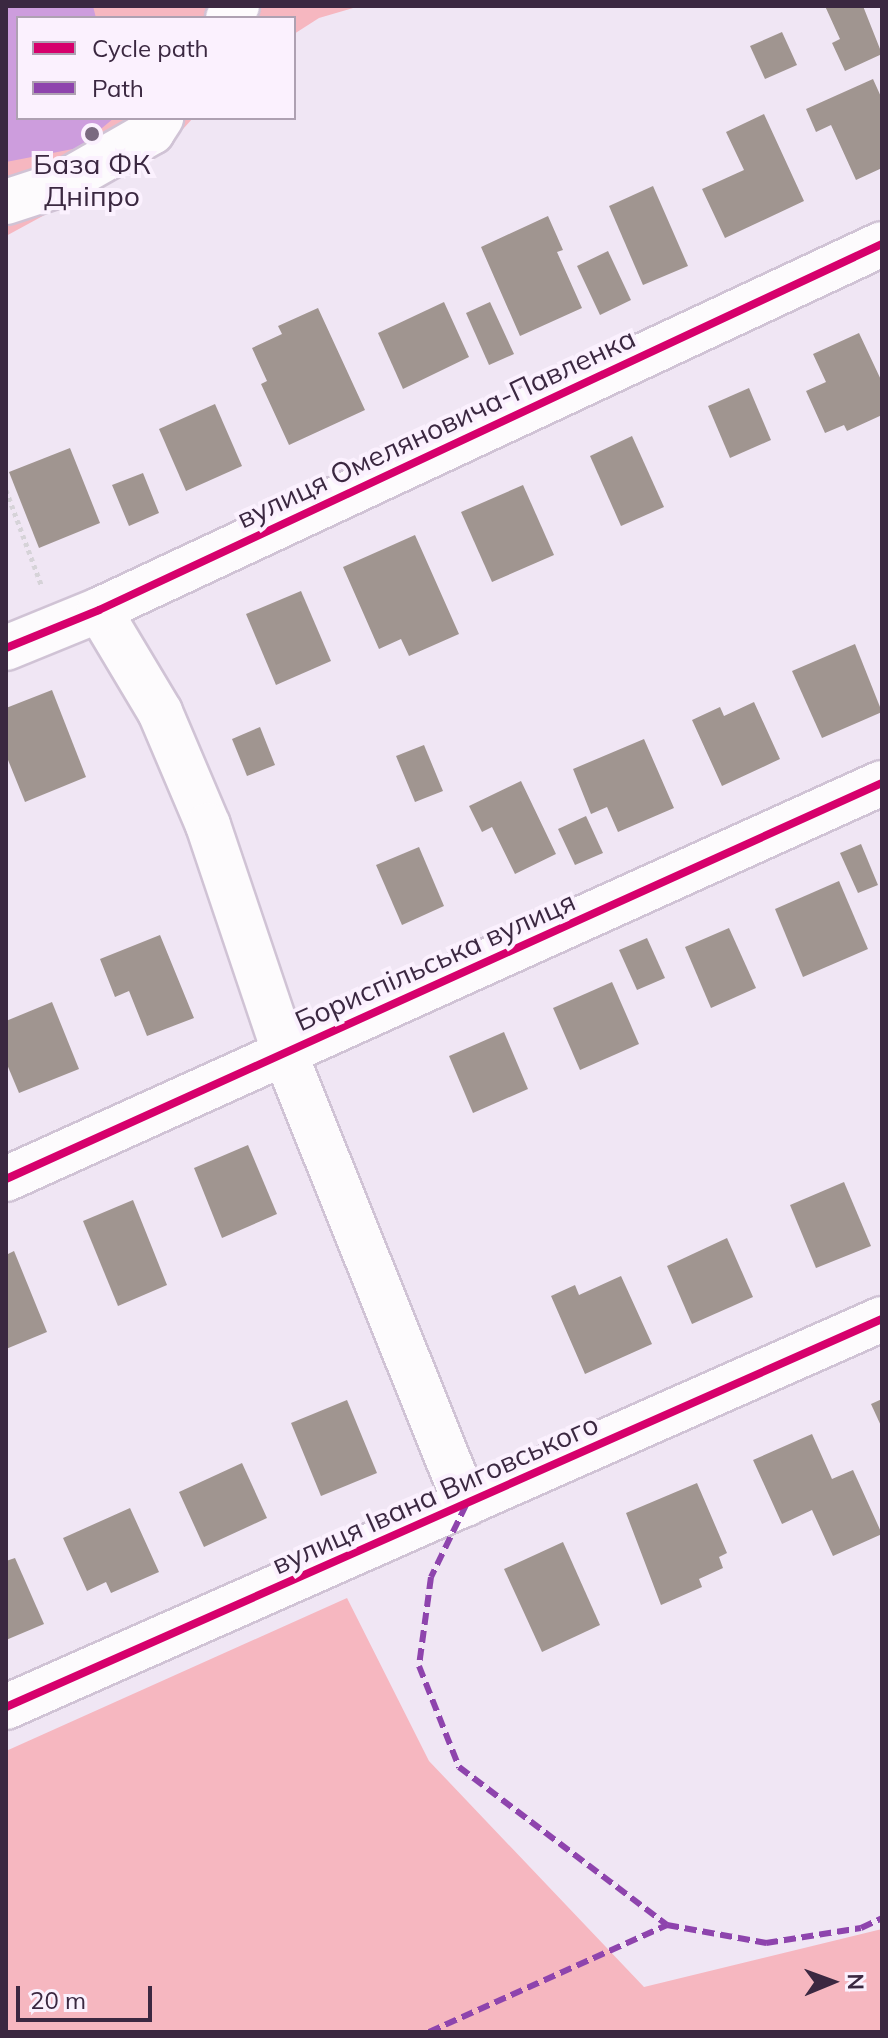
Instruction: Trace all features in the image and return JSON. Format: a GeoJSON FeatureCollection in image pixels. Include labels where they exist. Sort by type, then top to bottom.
{"type":"FeatureCollection","features":[{"type":"Feature","properties":{"kind":"street"},"geometry":{"type":"LineString","coordinates":[[6,202],[61,184],[152,132],[160,120]]}},
{"type":"Feature","properties":{"kind":"street","name":"вулиця Омеляновича-Павленка"},"geometry":{"type":"LineString","coordinates":[[6,648],[99,610],[882,244]]}},
{"type":"Feature","properties":{"kind":"street"},"geometry":{"type":"LineString","coordinates":[[99,610],[160,712],[208,825],[285,1054],[466,1504]]}},
{"type":"Feature","properties":{"kind":"street","name":"Бориспільська вулиця"},"geometry":{"type":"LineString","coordinates":[[6,1179],[882,783]]}},
{"type":"Feature","properties":{"kind":"street","name":"вулиця Івана Виговського"},"geometry":{"type":"LineString","coordinates":[[6,1707],[882,1319]]}},
{"type":"Feature","properties":{"kind":"path"},"geometry":{"type":"LineString","coordinates":[[6,490],[57,627]]}},
{"type":"Feature","properties":{"kind":"shaded area","name":"База ФК Дніпро"},"geometry":{"type":"Polygon","coordinates":[[[6,6],[360,6],[319,18],[296,33],[296,16],[16,16],[16,120],[191,120],[164,150],[6,236],[6,6]]]}},
{"type":"Feature","properties":{"kind":"shaded area"},"geometry":{"type":"Polygon","coordinates":[[[6,6],[93,6],[96,16],[16,16],[16,120],[112,120],[78,148],[6,162],[6,6]]]}},
{"type":"Feature","properties":{"kind":"shaded area"},"geometry":{"type":"Polygon","coordinates":[[[347,1598],[429,1761],[644,1987],[882,1929],[882,2032],[6,2032],[6,1751],[347,1598]]]}},
{"type":"Feature","properties":{"kind":"building"},"geometry":{"type":"Polygon","coordinates":[[[825,6],[863,6],[882,54],[845,71],[832,43],[840,39],[825,6]]]}},
{"type":"Feature","properties":{"kind":"building"},"geometry":{"type":"Polygon","coordinates":[[[782,32],[797,65],[765,79],[750,46],[782,32]]]}},
{"type":"Feature","properties":{"kind":"building"},"geometry":{"type":"Polygon","coordinates":[[[873,79],[882,99],[882,168],[856,180],[831,125],[816,132],[806,109],[873,79]]]}},
{"type":"Feature","properties":{"kind":"building"},"geometry":{"type":"Polygon","coordinates":[[[764,114],[804,201],[725,238],[702,189],[744,170],[726,132],[764,114]]]}},
{"type":"Feature","properties":{"kind":"building"},"geometry":{"type":"Polygon","coordinates":[[[653,186],[688,266],[643,285],[609,206],[653,186]]]}},
{"type":"Feature","properties":{"kind":"building"},"geometry":{"type":"Polygon","coordinates":[[[548,216],[563,250],[557,252],[582,308],[520,336],[481,247],[548,216]]]}},
{"type":"Feature","properties":{"kind":"building"},"geometry":{"type":"Polygon","coordinates":[[[608,251],[631,300],[600,315],[577,266],[608,251]]]}},
{"type":"Feature","properties":{"kind":"building"},"geometry":{"type":"Polygon","coordinates":[[[444,302],[469,357],[403,389],[378,333],[444,302]]]}},
{"type":"Feature","properties":{"kind":"building"},"geometry":{"type":"Polygon","coordinates":[[[490,302],[514,354],[489,365],[466,313],[490,302]]]}},
{"type":"Feature","properties":{"kind":"building"},"geometry":{"type":"Polygon","coordinates":[[[318,308],[365,410],[289,445],[261,384],[267,381],[252,348],[282,334],[278,326],[318,308]]]}},
{"type":"Feature","properties":{"kind":"building"},"geometry":{"type":"Polygon","coordinates":[[[859,333],[882,382],[882,415],[847,431],[844,425],[825,433],[806,391],[826,382],[813,354],[859,333]]]}},
{"type":"Feature","properties":{"kind":"building"},"geometry":{"type":"Polygon","coordinates":[[[749,388],[771,440],[730,458],[708,406],[749,388]]]}},
{"type":"Feature","properties":{"kind":"building"},"geometry":{"type":"Polygon","coordinates":[[[215,404],[242,466],[186,491],[159,429],[215,404]]]}},
{"type":"Feature","properties":{"kind":"building"},"geometry":{"type":"Polygon","coordinates":[[[632,436],[664,507],[621,526],[590,456],[632,436]]]}},
{"type":"Feature","properties":{"kind":"building"},"geometry":{"type":"Polygon","coordinates":[[[70,448],[100,523],[39,548],[9,472],[70,448]]]}},
{"type":"Feature","properties":{"kind":"building"},"geometry":{"type":"Polygon","coordinates":[[[143,473],[159,513],[129,526],[112,485],[143,473]]]}},
{"type":"Feature","properties":{"kind":"building"},"geometry":{"type":"Polygon","coordinates":[[[523,485],[554,555],[492,582],[461,512],[523,485]]]}},
{"type":"Feature","properties":{"kind":"building"},"geometry":{"type":"Polygon","coordinates":[[[415,535],[459,634],[409,656],[401,639],[379,649],[343,567],[415,535]]]}},
{"type":"Feature","properties":{"kind":"building"},"geometry":{"type":"Polygon","coordinates":[[[301,591],[331,661],[276,685],[246,614],[301,591]]]}},
{"type":"Feature","properties":{"kind":"building"},"geometry":{"type":"Polygon","coordinates":[[[855,644],[882,712],[822,738],[792,671],[855,644]]]}},
{"type":"Feature","properties":{"kind":"building"},"geometry":{"type":"Polygon","coordinates":[[[52,690],[86,777],[25,802],[6,755],[6,708],[52,690]]]}},
{"type":"Feature","properties":{"kind":"building"},"geometry":{"type":"Polygon","coordinates":[[[754,702],[780,759],[722,786],[692,720],[720,707],[724,716],[754,702]]]}},
{"type":"Feature","properties":{"kind":"building"},"geometry":{"type":"Polygon","coordinates":[[[260,727],[275,765],[247,776],[232,739],[260,727]]]}},
{"type":"Feature","properties":{"kind":"building"},"geometry":{"type":"Polygon","coordinates":[[[644,739],[674,808],[618,832],[607,807],[591,814],[573,769],[644,739]]]}},
{"type":"Feature","properties":{"kind":"building"},"geometry":{"type":"Polygon","coordinates":[[[424,745],[443,791],[415,802],[396,756],[424,745]]]}},
{"type":"Feature","properties":{"kind":"building"},"geometry":{"type":"Polygon","coordinates":[[[521,781],[556,854],[515,874],[492,827],[482,832],[469,806],[521,781]]]}},
{"type":"Feature","properties":{"kind":"building"},"geometry":{"type":"Polygon","coordinates":[[[586,816],[603,853],[575,865],[558,829],[586,816]]]}},
{"type":"Feature","properties":{"kind":"building"},"geometry":{"type":"Polygon","coordinates":[[[861,844],[878,885],[858,893],[840,853],[861,844]]]}},
{"type":"Feature","properties":{"kind":"building"},"geometry":{"type":"Polygon","coordinates":[[[419,847],[444,906],[402,925],[376,865],[419,847]]]}},
{"type":"Feature","properties":{"kind":"building"},"geometry":{"type":"Polygon","coordinates":[[[839,881],[868,949],[803,977],[775,909],[839,881]]]}},
{"type":"Feature","properties":{"kind":"building"},"geometry":{"type":"Polygon","coordinates":[[[729,928],[756,988],[711,1008],[685,947],[729,928]]]}},
{"type":"Feature","properties":{"kind":"building"},"geometry":{"type":"Polygon","coordinates":[[[160,935],[194,1018],[147,1036],[129,991],[115,997],[100,959],[160,935]]]}},
{"type":"Feature","properties":{"kind":"building"},"geometry":{"type":"Polygon","coordinates":[[[647,938],[665,978],[637,990],[619,950],[647,938]]]}},
{"type":"Feature","properties":{"kind":"building"},"geometry":{"type":"Polygon","coordinates":[[[612,982],[639,1044],[580,1070],[553,1008],[612,982]]]}},
{"type":"Feature","properties":{"kind":"building"},"geometry":{"type":"Polygon","coordinates":[[[52,1002],[79,1069],[19,1093],[6,1062],[6,1021],[52,1002]]]}},
{"type":"Feature","properties":{"kind":"building"},"geometry":{"type":"Polygon","coordinates":[[[504,1032],[528,1089],[473,1113],[449,1056],[504,1032]]]}},
{"type":"Feature","properties":{"kind":"building"},"geometry":{"type":"Polygon","coordinates":[[[248,1145],[277,1214],[222,1238],[194,1168],[248,1145]]]}},
{"type":"Feature","properties":{"kind":"building"},"geometry":{"type":"Polygon","coordinates":[[[844,1182],[871,1246],[816,1268],[790,1205],[844,1182]]]}},
{"type":"Feature","properties":{"kind":"building"},"geometry":{"type":"Polygon","coordinates":[[[133,1200],[167,1285],[118,1306],[83,1221],[133,1200]]]}},
{"type":"Feature","properties":{"kind":"building"},"geometry":{"type":"Polygon","coordinates":[[[727,1238],[753,1297],[692,1324],[667,1266],[727,1238]]]}},
{"type":"Feature","properties":{"kind":"building"},"geometry":{"type":"Polygon","coordinates":[[[14,1251],[47,1332],[6,1349],[6,1255],[14,1251]]]}},
{"type":"Feature","properties":{"kind":"building"},"geometry":{"type":"Polygon","coordinates":[[[621,1276],[652,1344],[585,1374],[551,1296],[575,1285],[579,1295],[621,1276]]]}},
{"type":"Feature","properties":{"kind":"building"},"geometry":{"type":"Polygon","coordinates":[[[882,1399],[882,1428],[871,1404],[882,1399]]]}},
{"type":"Feature","properties":{"kind":"building"},"geometry":{"type":"Polygon","coordinates":[[[347,1400],[377,1473],[321,1496],[291,1423],[347,1400]]]}},
{"type":"Feature","properties":{"kind":"building"},"geometry":{"type":"Polygon","coordinates":[[[812,1434],[832,1479],[853,1470],[882,1534],[833,1556],[812,1510],[782,1524],[753,1460],[812,1434]]]}},
{"type":"Feature","properties":{"kind":"building"},"geometry":{"type":"Polygon","coordinates":[[[242,1463],[267,1518],[204,1547],[179,1492],[242,1463]]]}},
{"type":"Feature","properties":{"kind":"building"},"geometry":{"type":"Polygon","coordinates":[[[697,1483],[727,1553],[719,1557],[723,1568],[699,1579],[702,1587],[661,1605],[626,1513],[697,1483]]]}},
{"type":"Feature","properties":{"kind":"building"},"geometry":{"type":"Polygon","coordinates":[[[130,1508],[159,1572],[111,1593],[106,1582],[87,1591],[63,1538],[130,1508]]]}},
{"type":"Feature","properties":{"kind":"building"},"geometry":{"type":"Polygon","coordinates":[[[563,1542],[600,1625],[542,1652],[504,1569],[563,1542]]]}},
{"type":"Feature","properties":{"kind":"building"},"geometry":{"type":"Polygon","coordinates":[[[15,1558],[44,1624],[6,1640],[6,1561],[15,1558]]]}},
{"type":"Feature","properties":{"kind":"marked path"},"geometry":{"type":"LineString","coordinates":[[466,1505],[431,1577],[419,1666],[459,1767],[667,1925]]}},
{"type":"Feature","properties":{"kind":"marked path"},"geometry":{"type":"LineString","coordinates":[[429,2032],[667,1925],[766,1943],[861,1928],[882,1918]]}},
{"type":"Feature","properties":{"kind":"cycle path"},"geometry":{"type":"LineString","coordinates":[[6,648],[99,610],[882,244]]}},
{"type":"Feature","properties":{"kind":"cycle path"},"geometry":{"type":"LineString","coordinates":[[6,1179],[882,783]]}},
{"type":"Feature","properties":{"kind":"cycle path"},"geometry":{"type":"LineString","coordinates":[[6,1707],[882,1319]]}},
{"type":"Feature","properties":{"kind":"place","name":"База ФК Дніпро"},"geometry":{"type":"Point","coordinates":[92,134]}}]}
